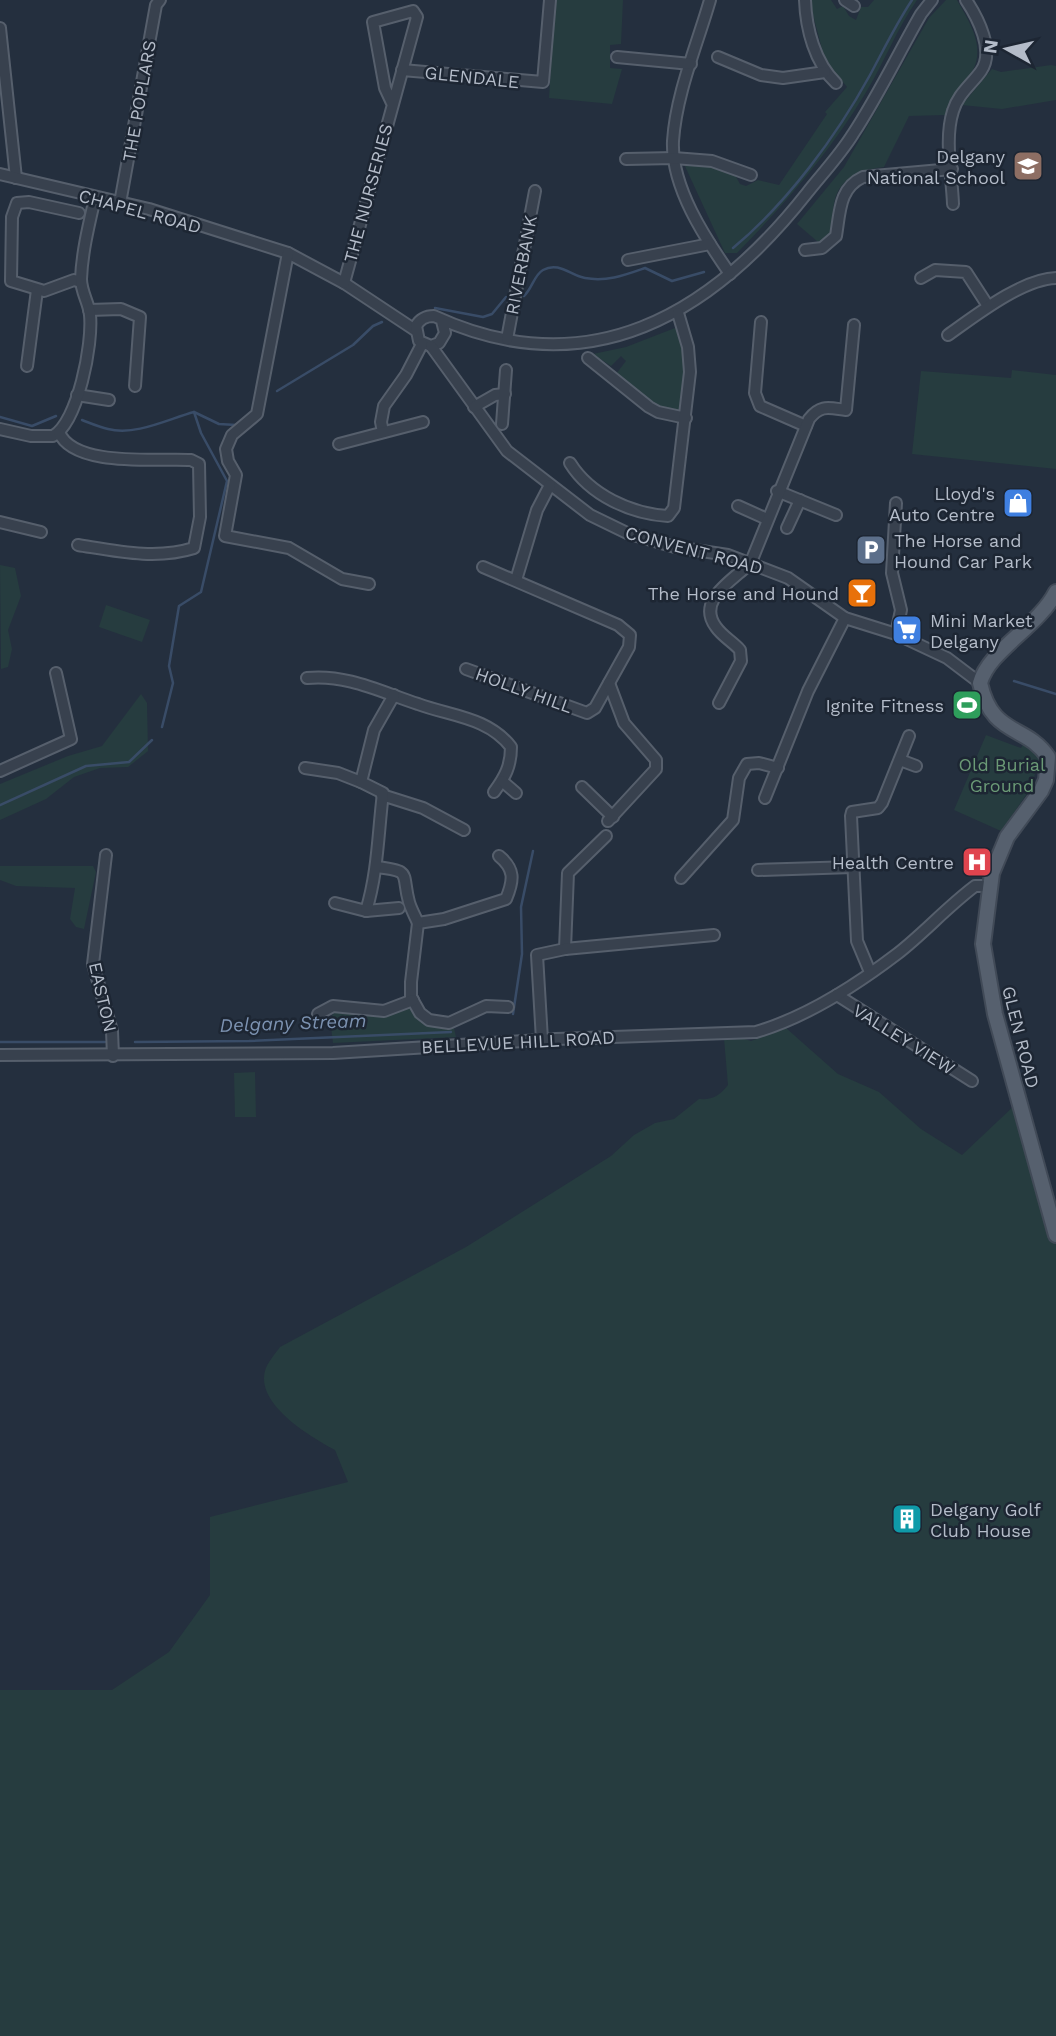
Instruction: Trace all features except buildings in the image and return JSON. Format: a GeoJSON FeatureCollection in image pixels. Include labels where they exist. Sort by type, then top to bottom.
{"type":"FeatureCollection","features":[{"type":"Feature","properties":{"kind":"main road"},"geometry":{"type":"LineString","coordinates":[[1051,778],[1044,752],[1005,726],[992,713],[980,683],[991,662],[1037,621],[1056,592]]}},
{"type":"Feature","properties":{"kind":"main road","name":"GLEN ROAD"},"geometry":{"type":"LineString","coordinates":[[1051,778],[1007,837],[989,886],[983,944],[988,982],[1056,1236]]}},
{"type":"Feature","properties":{"kind":"street","name":"THE POPLARS"},"geometry":{"type":"LineString","coordinates":[[120,203],[156,5],[160,0]]}},
{"type":"Feature","properties":{"kind":"street","name":"GLENDALE"},"geometry":{"type":"LineString","coordinates":[[402,70],[543,82],[550,0]]}},
{"type":"Feature","properties":{"kind":"street"},"geometry":{"type":"LineString","coordinates":[[710,0],[677,119],[674,158],[679,179],[710,244],[730,274]]}},
{"type":"Feature","properties":{"kind":"street"},"geometry":{"type":"LineString","coordinates":[[805,0],[806,15],[825,72],[836,83]]}},
{"type":"Feature","properties":{"kind":"street"},"geometry":{"type":"LineString","coordinates":[[418,325],[434,316],[468,332],[507,339],[541,344],[591,342],[622,335],[678,313],[730,274],[791,214],[852,136],[921,14],[933,0]]}},
{"type":"Feature","properties":{"kind":"street"},"geometry":{"type":"LineString","coordinates":[[953,204],[949,134],[952,113],[958,98],[986,62],[987,49],[975,13],[966,0]]}},
{"type":"Feature","properties":{"kind":"street","name":"THE NURSERIES"},"geometry":{"type":"LineString","coordinates":[[344,283],[417,17],[413,11],[373,22],[385,88],[392,103]]}},
{"type":"Feature","properties":{"kind":"street"},"geometry":{"type":"LineString","coordinates":[[0,28],[16,178]]}},
{"type":"Feature","properties":{"kind":"street"},"geometry":{"type":"LineString","coordinates":[[617,57],[691,64]]}},
{"type":"Feature","properties":{"kind":"street"},"geometry":{"type":"LineString","coordinates":[[718,57],[761,75],[783,78],[825,72]]}},
{"type":"Feature","properties":{"kind":"street"},"geometry":{"type":"LineString","coordinates":[[626,159],[674,158],[712,161],[751,175]]}},
{"type":"Feature","properties":{"kind":"street"},"geometry":{"type":"LineString","coordinates":[[804,250],[822,248],[836,236],[842,197],[850,183],[863,177],[952,169]]}},
{"type":"Feature","properties":{"kind":"street","name":"CHAPEL ROAD"},"geometry":{"type":"LineString","coordinates":[[0,174],[120,203],[288,253],[344,283],[396,316],[418,325]]}},
{"type":"Feature","properties":{"kind":"street","name":"RIVERBANK"},"geometry":{"type":"LineString","coordinates":[[507,339],[535,191]]}},
{"type":"Feature","properties":{"kind":"street"},"geometry":{"type":"LineString","coordinates":[[78,545],[159,554],[194,548],[200,517],[199,464],[191,460],[100,456],[76,450],[62,441],[59,432],[82,385],[89,310],[81,282],[95,198]]}},
{"type":"Feature","properties":{"kind":"street"},"geometry":{"type":"LineString","coordinates":[[79,213],[29,202],[14,206],[10,281],[37,290],[52,290],[74,280],[81,282]]}},
{"type":"Feature","properties":{"kind":"street"},"geometry":{"type":"LineString","coordinates":[[628,260],[710,244]]}},
{"type":"Feature","properties":{"kind":"street"},"geometry":{"type":"LineString","coordinates":[[288,253],[257,414],[232,435],[226,449],[228,461],[236,475],[225,536],[289,548],[342,579],[369,584]]}},
{"type":"Feature","properties":{"kind":"street"},"geometry":{"type":"LineString","coordinates":[[921,278],[935,270],[966,272],[988,306]]}},
{"type":"Feature","properties":{"kind":"street"},"geometry":{"type":"LineString","coordinates":[[948,335],[988,306],[1044,279],[1056,278]]}},
{"type":"Feature","properties":{"kind":"street"},"geometry":{"type":"LineString","coordinates":[[27,366],[37,290]]}},
{"type":"Feature","properties":{"kind":"street"},"geometry":{"type":"LineString","coordinates":[[89,310],[121,309],[141,317],[135,386]]}},
{"type":"Feature","properties":{"kind":"street"},"geometry":{"type":"LineString","coordinates":[[570,463],[577,473],[611,499],[651,515],[668,516],[674,508],[690,372],[688,347],[678,313]]}},
{"type":"Feature","properties":{"kind":"street","name":"CONVENT ROAD"},"geometry":{"type":"LineString","coordinates":[[442,321],[448,365]]}},
{"type":"Feature","properties":{"kind":"street"},"geometry":{"type":"LineString","coordinates":[[761,322],[755,393],[760,406],[806,426]]}},
{"type":"Feature","properties":{"kind":"street","name":"CONVENT ROAD"},"geometry":{"type":"LineString","coordinates":[[418,325],[427,345],[448,365],[474,407],[507,451],[590,515],[627,533],[675,547],[751,562],[798,584],[845,618],[896,634],[947,658],[980,683]]}},
{"type":"Feature","properties":{"kind":"street"},"geometry":{"type":"LineString","coordinates":[[719,703],[741,661],[740,650],[715,626],[710,607],[716,593],[737,578],[751,562],[777,491],[816,410],[827,406],[846,411],[854,325]]}},
{"type":"Feature","properties":{"kind":"street"},"geometry":{"type":"LineString","coordinates":[[383,432],[381,422],[384,406],[427,345],[468,332]]}},
{"type":"Feature","properties":{"kind":"street"},"geometry":{"type":"LineString","coordinates":[[588,358],[649,407],[658,412],[686,418]]}},
{"type":"Feature","properties":{"kind":"street"},"geometry":{"type":"LineString","coordinates":[[502,424],[506,370]]}},
{"type":"Feature","properties":{"kind":"street"},"geometry":{"type":"LineString","coordinates":[[474,407],[505,394]]}},
{"type":"Feature","properties":{"kind":"street"},"geometry":{"type":"LineString","coordinates":[[77,395],[109,400]]}},
{"type":"Feature","properties":{"kind":"street"},"geometry":{"type":"LineString","coordinates":[[339,444],[423,422]]}},
{"type":"Feature","properties":{"kind":"street"},"geometry":{"type":"LineString","coordinates":[[0,429],[42,437],[59,432]]}},
{"type":"Feature","properties":{"kind":"street"},"geometry":{"type":"LineString","coordinates":[[516,580],[537,510],[550,485]]}},
{"type":"Feature","properties":{"kind":"street"},"geometry":{"type":"LineString","coordinates":[[777,491],[836,516]]}},
{"type":"Feature","properties":{"kind":"street"},"geometry":{"type":"LineString","coordinates":[[787,528],[800,500]]}},
{"type":"Feature","properties":{"kind":"street"},"geometry":{"type":"LineString","coordinates":[[896,634],[901,610],[892,573],[897,503]]}},
{"type":"Feature","properties":{"kind":"street"},"geometry":{"type":"LineString","coordinates":[[738,506],[767,519]]}},
{"type":"Feature","properties":{"kind":"street"},"geometry":{"type":"LineString","coordinates":[[0,522],[41,532]]}},
{"type":"Feature","properties":{"kind":"street","name":"HOLLY HILL"},"geometry":{"type":"LineString","coordinates":[[466,669],[587,713],[596,708],[629,647],[630,635],[594,612],[567,606],[516,580],[483,567]]}},
{"type":"Feature","properties":{"kind":"street"},"geometry":{"type":"LineString","coordinates":[[765,798],[808,691],[845,618]]}},
{"type":"Feature","properties":{"kind":"street"},"geometry":{"type":"LineString","coordinates":[[0,771],[71,739],[56,673]]}},
{"type":"Feature","properties":{"kind":"street"},"geometry":{"type":"LineString","coordinates":[[307,678],[332,676],[421,705],[455,712],[504,737],[510,747],[511,760],[494,792]]}},
{"type":"Feature","properties":{"kind":"street"},"geometry":{"type":"LineString","coordinates":[[582,787],[611,819],[656,769],[656,761],[624,723],[609,683]]}},
{"type":"Feature","properties":{"kind":"street"},"geometry":{"type":"LineString","coordinates":[[362,782],[374,730],[394,695]]}},
{"type":"Feature","properties":{"kind":"street"},"geometry":{"type":"LineString","coordinates":[[870,972],[857,941],[852,812],[878,808],[882,803],[909,736]]}},
{"type":"Feature","properties":{"kind":"street"},"geometry":{"type":"LineString","coordinates":[[900,760],[916,766]]}},
{"type":"Feature","properties":{"kind":"street"},"geometry":{"type":"LineString","coordinates":[[681,878],[733,820],[739,778],[747,764],[759,763],[778,768]]}},
{"type":"Feature","properties":{"kind":"street"},"geometry":{"type":"LineString","coordinates":[[305,768],[338,773],[362,782],[382,795],[423,808],[464,830]]}},
{"type":"Feature","properties":{"kind":"street"},"geometry":{"type":"LineString","coordinates":[[502,781],[516,793]]}},
{"type":"Feature","properties":{"kind":"street"},"geometry":{"type":"LineString","coordinates":[[366,911],[376,867],[374,852],[380,832],[382,795]]}},
{"type":"Feature","properties":{"kind":"street"},"geometry":{"type":"LineString","coordinates":[[565,948],[568,873],[606,836]]}},
{"type":"Feature","properties":{"kind":"street","name":"EASTON"},"geometry":{"type":"LineString","coordinates":[[106,855],[93,964],[112,1031],[113,1056]]}},
{"type":"Feature","properties":{"kind":"street"},"geometry":{"type":"LineString","coordinates":[[418,923],[444,919],[506,899],[513,873],[509,864],[499,856]]}},
{"type":"Feature","properties":{"kind":"street"},"geometry":{"type":"LineString","coordinates":[[376,867],[400,871],[407,879],[409,901],[418,923],[411,971],[413,1000],[420,1013],[429,1020],[456,1021],[486,1006],[508,1007]]}},
{"type":"Feature","properties":{"kind":"street"},"geometry":{"type":"LineString","coordinates":[[758,870],[853,867]]}},
{"type":"Feature","properties":{"kind":"street","name":"BELLEVUE HILL ROAD"},"geometry":{"type":"LineString","coordinates":[[0,1055],[332,1054],[542,1040],[756,1032],[777,1026],[836,995],[898,953],[975,886],[989,886]]}},
{"type":"Feature","properties":{"kind":"street"},"geometry":{"type":"LineString","coordinates":[[335,903],[366,911],[398,908]]}},
{"type":"Feature","properties":{"kind":"street"},"geometry":{"type":"LineString","coordinates":[[542,1040],[537,955],[565,948],[714,935]]}},
{"type":"Feature","properties":{"kind":"street","name":"VALLEY VIEW"},"geometry":{"type":"LineString","coordinates":[[836,995],[972,1082]]}},
{"type":"Feature","properties":{"kind":"street"},"geometry":{"type":"LineString","coordinates":[[318,1014],[333,1006],[384,1011],[413,1000]]}},
{"type":"Feature","properties":{"kind":"street"},"geometry":{"type":"LineString","coordinates":[[456,1021],[461,1045]]}},
{"type":"Feature","properties":{"kind":"green space"},"geometry":{"type":"Polygon","coordinates":[[[555,0],[623,0],[621,44],[610,45],[610,68],[622,69],[612,104],[549,98],[555,0]]]}},
{"type":"Feature","properties":{"kind":"green space"},"geometry":{"type":"Polygon","coordinates":[[[809,0],[831,0],[837,9],[843,6],[849,16],[856,20],[861,7],[868,7],[874,0],[917,0],[865,94],[821,157],[789,197],[737,253],[725,253],[684,164],[703,163],[734,173],[740,184],[746,186],[758,180],[779,185],[827,114],[825,112],[847,87],[825,60],[809,0]]]}},
{"type":"Feature","properties":{"kind":"green space"},"geometry":{"type":"Polygon","coordinates":[[[946,0],[957,0],[972,28],[977,47],[975,67],[952,99],[945,115],[909,116],[884,167],[860,173],[845,182],[837,193],[831,229],[827,237],[818,242],[797,224],[844,167],[929,18],[946,0]]]}},
{"type":"Feature","properties":{"kind":"green space"},"geometry":{"type":"Polygon","coordinates":[[[1056,66],[1056,100],[1002,109],[962,105],[992,69],[1001,72],[1056,66]]]}},
{"type":"Feature","properties":{"kind":"green space"},"geometry":{"type":"Polygon","coordinates":[[[675,328],[680,334],[685,354],[682,411],[654,404],[616,374],[626,361],[621,356],[611,366],[593,354],[626,347],[675,328]]]}},
{"type":"Feature","properties":{"kind":"green space"},"geometry":{"type":"Polygon","coordinates":[[[1012,370],[1056,375],[1056,469],[912,454],[921,371],[1011,378],[1012,370]]]}},
{"type":"Feature","properties":{"kind":"green space"},"geometry":{"type":"Polygon","coordinates":[[[0,565],[15,568],[21,596],[8,630],[12,649],[8,667],[1,669],[0,565]]]}},
{"type":"Feature","properties":{"kind":"green space"},"geometry":{"type":"Polygon","coordinates":[[[106,605],[150,620],[142,642],[99,627],[106,605]]]}},
{"type":"Feature","properties":{"kind":"green space"},"geometry":{"type":"Polygon","coordinates":[[[141,694],[147,703],[148,751],[128,767],[100,768],[74,777],[46,799],[0,820],[0,784],[68,756],[102,746],[141,694]]]}},
{"type":"Feature","properties":{"kind":"green space","name":"Old Burial Ground"},"geometry":{"type":"Polygon","coordinates":[[[986,735],[1021,748],[1024,743],[1040,756],[1031,788],[1001,831],[954,810],[986,735]]]}},
{"type":"Feature","properties":{"kind":"green space"},"geometry":{"type":"Polygon","coordinates":[[[0,866],[93,866],[96,872],[84,929],[76,927],[70,919],[75,888],[16,886],[0,880],[0,866]]]}},
{"type":"Feature","properties":{"kind":"green space"},"geometry":{"type":"Polygon","coordinates":[[[411,1008],[430,1025],[454,1028],[456,1037],[333,1043],[330,1019],[336,1010],[374,1014],[411,1008]]]}},
{"type":"Feature","properties":{"kind":"green space"},"geometry":{"type":"Polygon","coordinates":[[[786,1028],[838,1074],[879,1092],[921,1129],[962,1155],[1016,1104],[1056,1243],[1056,2036],[0,2036],[0,1690],[112,1690],[169,1652],[210,1595],[210,1517],[348,1482],[335,1450],[300,1428],[277,1408],[269,1396],[264,1384],[265,1371],[280,1347],[466,1247],[611,1156],[634,1135],[655,1123],[674,1119],[699,1099],[719,1095],[728,1085],[724,1038],[739,1037],[751,1041],[786,1028]]]}},
{"type":"Feature","properties":{"kind":"green space"},"geometry":{"type":"Polygon","coordinates":[[[255,1072],[256,1117],[235,1117],[234,1073],[255,1072]]]}},
{"type":"Feature","properties":{"kind":"waterway"},"geometry":{"type":"LineString","coordinates":[[733,248],[791,190],[826,145],[857,98],[912,0]]}},
{"type":"Feature","properties":{"kind":"waterway"},"geometry":{"type":"LineString","coordinates":[[524,296],[537,275],[554,267],[593,279],[616,277],[645,268],[672,281],[704,272]]}},
{"type":"Feature","properties":{"kind":"waterway"},"geometry":{"type":"LineString","coordinates":[[435,308],[483,317],[492,314],[506,297]]}},
{"type":"Feature","properties":{"kind":"waterway"},"geometry":{"type":"LineString","coordinates":[[277,391],[353,345],[373,326],[382,322]]}},
{"type":"Feature","properties":{"kind":"waterway"},"geometry":{"type":"LineString","coordinates":[[82,420],[119,431],[152,426],[194,412],[219,424],[236,425]]}},
{"type":"Feature","properties":{"kind":"waterway"},"geometry":{"type":"LineString","coordinates":[[162,727],[173,683],[169,666],[179,606],[201,592],[227,481],[201,433],[194,412]]}},
{"type":"Feature","properties":{"kind":"waterway"},"geometry":{"type":"LineString","coordinates":[[0,417],[32,426],[56,416]]}},
{"type":"Feature","properties":{"kind":"waterway","name":"Delgany Stream"},"geometry":{"type":"LineString","coordinates":[[1014,681],[1056,694]]}},
{"type":"Feature","properties":{"kind":"waterway"},"geometry":{"type":"LineString","coordinates":[[0,805],[86,766],[129,762],[152,740]]}},
{"type":"Feature","properties":{"kind":"waterway","name":"Delgany Stream"},"geometry":{"type":"LineString","coordinates":[[513,1014],[522,954],[521,907],[533,851]]}},
{"type":"Feature","properties":{"kind":"waterway","name":"Delgany Stream"},"geometry":{"type":"LineString","coordinates":[[135,1042],[249,1041],[451,1032]]}},
{"type":"Feature","properties":{"kind":"waterway","name":"Delgany Stream"},"geometry":{"type":"LineString","coordinates":[[0,1042],[105,1042]]}},
{"type":"Feature","properties":{"kind":"place","name":"Delgany National School"},"geometry":{"type":"Point","coordinates":[1028,166]}},
{"type":"Feature","properties":{"kind":"place","name":"Lloyd's Auto Centre"},"geometry":{"type":"Point","coordinates":[1018,503]}},
{"type":"Feature","properties":{"kind":"place","name":"The Horse and Hound Car Park"},"geometry":{"type":"Point","coordinates":[871,550]}},
{"type":"Feature","properties":{"kind":"place","name":"The Horse and Hound"},"geometry":{"type":"Point","coordinates":[862,593]}},
{"type":"Feature","properties":{"kind":"place","name":"Mini Market Delgany"},"geometry":{"type":"Point","coordinates":[907,630]}},
{"type":"Feature","properties":{"kind":"place","name":"Ignite Fitness"},"geometry":{"type":"Point","coordinates":[967,705]}},
{"type":"Feature","properties":{"kind":"place","name":"Health Centre"},"geometry":{"type":"Point","coordinates":[977,862]}},
{"type":"Feature","properties":{"kind":"place","name":"Delgany Golf Club House"},"geometry":{"type":"Point","coordinates":[907,1519]}}]}
